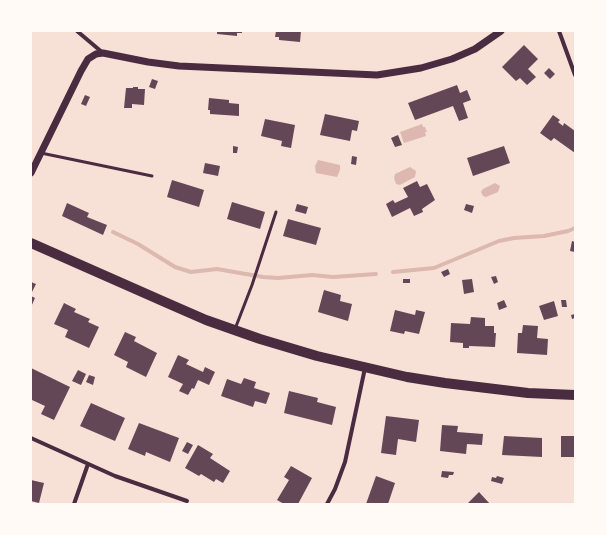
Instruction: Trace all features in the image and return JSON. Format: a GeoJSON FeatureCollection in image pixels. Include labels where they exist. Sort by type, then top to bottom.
{"type":"FeatureCollection","features":[{"type":"Feature","properties":{"kind":"main road"},"geometry":{"type":"LineString","coordinates":[[31,242],[167,304],[235,330],[310,354],[407,377],[475,388],[528,393],[575,395]]}},
{"type":"Feature","properties":{"kind":"street"},"geometry":{"type":"LineString","coordinates":[[77,31],[103,53]]}},
{"type":"Feature","properties":{"kind":"street"},"geometry":{"type":"LineString","coordinates":[[31,174],[88,59],[94,54],[103,53],[148,62],[179,66],[377,75],[421,68],[452,59],[474,49],[501,31]]}},
{"type":"Feature","properties":{"kind":"street"},"geometry":{"type":"LineString","coordinates":[[559,31],[575,75]]}},
{"type":"Feature","properties":{"kind":"street"},"geometry":{"type":"LineString","coordinates":[[327,504],[335,489],[345,462],[365,368]]}},
{"type":"Feature","properties":{"kind":"street"},"geometry":{"type":"LineString","coordinates":[[31,438],[115,476],[187,501]]}},
{"type":"Feature","properties":{"kind":"street"},"geometry":{"type":"LineString","coordinates":[[74,504],[88,464]]}},
{"type":"Feature","properties":{"kind":"lane"},"geometry":{"type":"LineString","coordinates":[[41,153],[152,176]]}},
{"type":"Feature","properties":{"kind":"lane"},"geometry":{"type":"LineString","coordinates":[[235,330],[258,268],[276,212]]}},
{"type":"Feature","properties":{"kind":"shaded area"},"geometry":{"type":"Polygon","coordinates":[[[422,124],[427,132],[425,132],[426,136],[404,143],[400,132],[422,124]]]}},
{"type":"Feature","properties":{"kind":"shaded area"},"geometry":{"type":"Polygon","coordinates":[[[318,160],[340,165],[340,170],[337,177],[316,173],[315,166],[318,160]]]}},
{"type":"Feature","properties":{"kind":"shaded area"},"geometry":{"type":"Polygon","coordinates":[[[410,167],[416,171],[415,177],[400,185],[396,184],[394,178],[395,174],[410,167]]]}},
{"type":"Feature","properties":{"kind":"shaded area"},"geometry":{"type":"Polygon","coordinates":[[[495,183],[500,186],[498,192],[486,197],[483,196],[481,192],[483,189],[495,183]]]}},
{"type":"Feature","properties":{"kind":"building"},"geometry":{"type":"Polygon","coordinates":[[[217,31],[242,31],[242,33],[237,33],[237,36],[217,34],[217,31]]]}},
{"type":"Feature","properties":{"kind":"building"},"geometry":{"type":"Polygon","coordinates":[[[276,31],[301,31],[300,42],[279,40],[279,37],[275,37],[276,31]]]}},
{"type":"Feature","properties":{"kind":"building"},"geometry":{"type":"Polygon","coordinates":[[[524,45],[538,59],[528,69],[536,77],[527,85],[520,78],[516,81],[502,67],[524,45]]]}},
{"type":"Feature","properties":{"kind":"building"},"geometry":{"type":"Polygon","coordinates":[[[549,68],[555,74],[550,79],[544,73],[549,68]]]}},
{"type":"Feature","properties":{"kind":"building"},"geometry":{"type":"Polygon","coordinates":[[[152,79],[158,81],[155,89],[149,87],[152,79]]]}},
{"type":"Feature","properties":{"kind":"building"},"geometry":{"type":"Polygon","coordinates":[[[457,85],[460,93],[467,90],[471,100],[463,103],[468,118],[459,121],[453,106],[415,120],[408,103],[457,85]]]}},
{"type":"Feature","properties":{"kind":"building"},"geometry":{"type":"Polygon","coordinates":[[[133,87],[145,89],[144,105],[132,104],[132,108],[124,108],[126,88],[133,87]]]}},
{"type":"Feature","properties":{"kind":"building"},"geometry":{"type":"Polygon","coordinates":[[[85,95],[90,97],[86,106],[81,104],[85,95]]]}},
{"type":"Feature","properties":{"kind":"building"},"geometry":{"type":"Polygon","coordinates":[[[209,98],[229,100],[229,103],[239,104],[239,116],[210,114],[210,110],[208,110],[209,98]]]}},
{"type":"Feature","properties":{"kind":"building"},"geometry":{"type":"Polygon","coordinates":[[[325,114],[359,121],[357,131],[352,130],[350,141],[320,135],[325,114]]]}},
{"type":"Feature","properties":{"kind":"building"},"geometry":{"type":"Polygon","coordinates":[[[553,115],[560,120],[558,122],[563,126],[564,123],[575,131],[575,153],[554,138],[551,141],[540,133],[553,115]]]}},
{"type":"Feature","properties":{"kind":"building"},"geometry":{"type":"Polygon","coordinates":[[[265,119],[295,125],[291,148],[281,146],[282,141],[261,136],[265,119]]]}},
{"type":"Feature","properties":{"kind":"building"},"geometry":{"type":"Polygon","coordinates":[[[398,135],[402,145],[395,147],[391,138],[398,135]]]}},
{"type":"Feature","properties":{"kind":"building"},"geometry":{"type":"Polygon","coordinates":[[[233,146],[238,147],[237,153],[233,153],[233,146]]]}},
{"type":"Feature","properties":{"kind":"building"},"geometry":{"type":"Polygon","coordinates":[[[504,146],[510,163],[473,176],[467,158],[504,146]]]}},
{"type":"Feature","properties":{"kind":"building"},"geometry":{"type":"Polygon","coordinates":[[[352,156],[357,157],[356,165],[351,164],[352,156]]]}},
{"type":"Feature","properties":{"kind":"building"},"geometry":{"type":"Polygon","coordinates":[[[205,163],[220,166],[218,176],[203,173],[205,163]]]}},
{"type":"Feature","properties":{"kind":"building"},"geometry":{"type":"Polygon","coordinates":[[[172,180],[204,190],[199,207],[167,197],[172,180]]]}},
{"type":"Feature","properties":{"kind":"building"},"geometry":{"type":"Polygon","coordinates":[[[417,181],[420,187],[427,184],[435,200],[422,209],[423,212],[414,216],[410,208],[392,217],[386,204],[393,200],[395,203],[408,197],[403,188],[417,181]]]}},
{"type":"Feature","properties":{"kind":"building"},"geometry":{"type":"Polygon","coordinates":[[[232,202],[265,212],[260,229],[227,219],[232,202]]]}},
{"type":"Feature","properties":{"kind":"building"},"geometry":{"type":"Polygon","coordinates":[[[67,203],[89,213],[87,217],[107,225],[103,235],[62,216],[67,203]]]}},
{"type":"Feature","properties":{"kind":"building"},"geometry":{"type":"Polygon","coordinates":[[[297,204],[308,207],[306,214],[295,211],[297,204]]]}},
{"type":"Feature","properties":{"kind":"building"},"geometry":{"type":"Polygon","coordinates":[[[466,204],[474,206],[472,213],[464,210],[466,204]]]}},
{"type":"Feature","properties":{"kind":"building"},"geometry":{"type":"Polygon","coordinates":[[[288,219],[321,228],[316,245],[283,236],[288,219]]]}},
{"type":"Feature","properties":{"kind":"building"},"geometry":{"type":"Polygon","coordinates":[[[572,241],[575,242],[575,252],[570,251],[572,241]]]}},
{"type":"Feature","properties":{"kind":"building"},"geometry":{"type":"Polygon","coordinates":[[[448,269],[450,274],[444,277],[441,272],[448,269]]]}},
{"type":"Feature","properties":{"kind":"building"},"geometry":{"type":"Polygon","coordinates":[[[496,276],[498,282],[494,284],[491,277],[496,276]]]}},
{"type":"Feature","properties":{"kind":"building"},"geometry":{"type":"Polygon","coordinates":[[[403,279],[410,279],[410,283],[403,283],[403,279]]]}},
{"type":"Feature","properties":{"kind":"building"},"geometry":{"type":"Polygon","coordinates":[[[472,279],[474,292],[464,294],[462,280],[472,279]]]}},
{"type":"Feature","properties":{"kind":"building"},"geometry":{"type":"Polygon","coordinates":[[[31,282],[36,284],[31,294],[31,282]]]}},
{"type":"Feature","properties":{"kind":"building"},"geometry":{"type":"Polygon","coordinates":[[[324,290],[341,295],[340,301],[352,304],[348,321],[318,312],[324,290]]]}},
{"type":"Feature","properties":{"kind":"building"},"geometry":{"type":"Polygon","coordinates":[[[31,296],[35,298],[31,307],[31,296]]]}},
{"type":"Feature","properties":{"kind":"building"},"geometry":{"type":"Polygon","coordinates":[[[504,300],[507,307],[499,310],[497,303],[504,300]]]}},
{"type":"Feature","properties":{"kind":"building"},"geometry":{"type":"Polygon","coordinates":[[[561,300],[566,300],[567,307],[562,307],[561,300]]]}},
{"type":"Feature","properties":{"kind":"building"},"geometry":{"type":"Polygon","coordinates":[[[554,301],[558,316],[544,320],[539,306],[554,301]]]}},
{"type":"Feature","properties":{"kind":"building"},"geometry":{"type":"Polygon","coordinates":[[[64,303],[76,309],[74,312],[90,319],[88,322],[99,327],[89,348],[65,337],[68,330],[54,324],[64,303]]]}},
{"type":"Feature","properties":{"kind":"building"},"geometry":{"type":"Polygon","coordinates":[[[395,310],[415,315],[416,310],[425,312],[419,334],[405,331],[404,334],[390,331],[395,310]]]}},
{"type":"Feature","properties":{"kind":"building"},"geometry":{"type":"Polygon","coordinates":[[[575,314],[575,318],[572,319],[571,315],[575,314]]]}},
{"type":"Feature","properties":{"kind":"building"},"geometry":{"type":"Polygon","coordinates":[[[471,317],[485,318],[485,326],[494,326],[494,333],[496,333],[495,347],[469,346],[469,348],[463,348],[463,343],[450,342],[451,323],[470,324],[471,317]]]}},
{"type":"Feature","properties":{"kind":"building"},"geometry":{"type":"Polygon","coordinates":[[[523,325],[538,326],[537,338],[548,339],[547,355],[517,353],[518,333],[522,333],[523,325]]]}},
{"type":"Feature","properties":{"kind":"building"},"geometry":{"type":"Polygon","coordinates":[[[125,332],[136,337],[134,341],[157,353],[146,377],[126,367],[128,362],[114,355],[125,332]]]}},
{"type":"Feature","properties":{"kind":"building"},"geometry":{"type":"Polygon","coordinates":[[[178,355],[189,360],[186,364],[203,372],[205,367],[215,372],[209,385],[198,380],[194,389],[192,388],[188,395],[179,391],[183,384],[168,377],[178,355]]]}},
{"type":"Feature","properties":{"kind":"building"},"geometry":{"type":"Polygon","coordinates":[[[31,368],[70,387],[54,420],[41,414],[45,406],[32,400],[31,403],[31,368]]]}},
{"type":"Feature","properties":{"kind":"building"},"geometry":{"type":"Polygon","coordinates":[[[78,370],[86,374],[81,385],[72,381],[78,370]]]}},
{"type":"Feature","properties":{"kind":"building"},"geometry":{"type":"Polygon","coordinates":[[[89,375],[95,377],[93,385],[86,382],[89,375]]]}},
{"type":"Feature","properties":{"kind":"building"},"geometry":{"type":"Polygon","coordinates":[[[244,378],[256,382],[254,388],[270,393],[266,404],[255,401],[253,407],[221,396],[227,379],[241,384],[244,378]]]}},
{"type":"Feature","properties":{"kind":"building"},"geometry":{"type":"Polygon","coordinates":[[[289,391],[318,398],[317,402],[336,407],[332,425],[284,413],[289,391]]]}},
{"type":"Feature","properties":{"kind":"building"},"geometry":{"type":"Polygon","coordinates":[[[91,403],[125,418],[115,441],[80,426],[91,403]]]}},
{"type":"Feature","properties":{"kind":"building"},"geometry":{"type":"Polygon","coordinates":[[[386,416],[419,420],[416,442],[398,439],[396,455],[381,453],[386,416]]]}},
{"type":"Feature","properties":{"kind":"building"},"geometry":{"type":"Polygon","coordinates":[[[139,423],[179,438],[170,462],[146,452],[145,456],[128,449],[139,423]]]}},
{"type":"Feature","properties":{"kind":"building"},"geometry":{"type":"Polygon","coordinates":[[[442,425],[458,426],[457,432],[483,434],[482,445],[467,444],[466,454],[440,451],[442,425]]]}},
{"type":"Feature","properties":{"kind":"building"},"geometry":{"type":"Polygon","coordinates":[[[504,436],[542,438],[542,457],[502,455],[504,436]]]}},
{"type":"Feature","properties":{"kind":"building"},"geometry":{"type":"Polygon","coordinates":[[[561,436],[575,436],[575,457],[561,457],[561,436]]]}},
{"type":"Feature","properties":{"kind":"building"},"geometry":{"type":"Polygon","coordinates":[[[187,442],[193,445],[188,454],[182,451],[187,442]]]}},
{"type":"Feature","properties":{"kind":"building"},"geometry":{"type":"Polygon","coordinates":[[[198,445],[213,454],[210,458],[230,471],[223,483],[216,479],[214,482],[201,474],[199,476],[185,468],[198,445]]]}},
{"type":"Feature","properties":{"kind":"building"},"geometry":{"type":"Polygon","coordinates":[[[291,466],[312,478],[298,504],[284,504],[277,500],[289,480],[284,477],[291,466]]]}},
{"type":"Feature","properties":{"kind":"building"},"geometry":{"type":"Polygon","coordinates":[[[442,471],[454,472],[453,475],[449,475],[448,478],[441,477],[442,471]]]}},
{"type":"Feature","properties":{"kind":"building"},"geometry":{"type":"Polygon","coordinates":[[[376,476],[395,483],[388,504],[366,504],[376,476]]]}},
{"type":"Feature","properties":{"kind":"building"},"geometry":{"type":"Polygon","coordinates":[[[497,476],[504,478],[502,484],[491,481],[492,477],[496,478],[497,476]]]}},
{"type":"Feature","properties":{"kind":"building"},"geometry":{"type":"Polygon","coordinates":[[[31,480],[44,483],[39,503],[31,501],[31,480]]]}},
{"type":"Feature","properties":{"kind":"building"},"geometry":{"type":"Polygon","coordinates":[[[479,492],[490,504],[467,504],[479,492]]]}},
{"type":"Feature","properties":{"kind":"waterway"},"geometry":{"type":"LineString","coordinates":[[393,272],[434,268],[499,241],[514,238],[544,236],[575,228]]}},
{"type":"Feature","properties":{"kind":"waterway"},"geometry":{"type":"LineString","coordinates":[[113,232],[138,244],[175,267],[191,272],[217,269],[263,277],[278,278],[312,275],[333,277],[376,274]]}}]}
